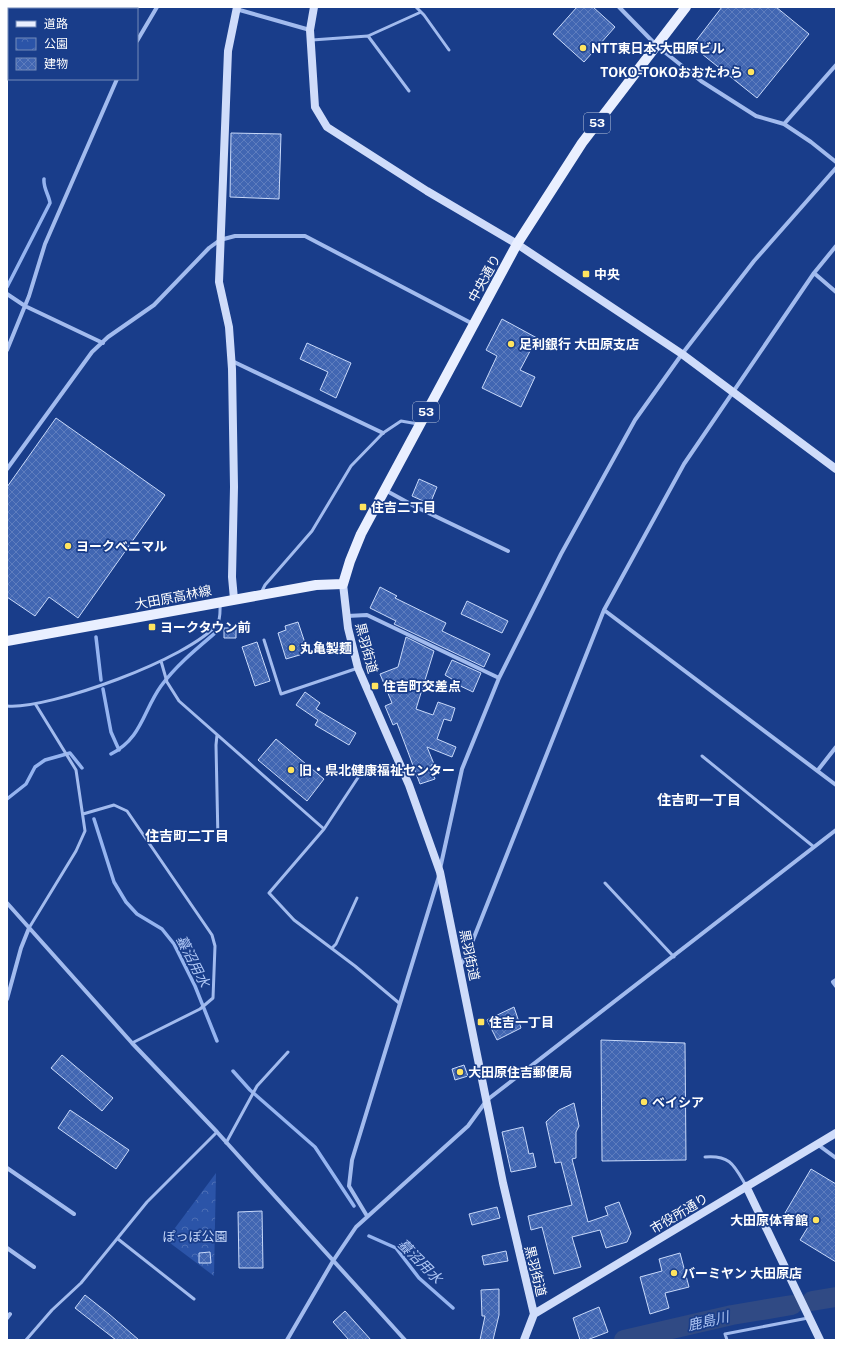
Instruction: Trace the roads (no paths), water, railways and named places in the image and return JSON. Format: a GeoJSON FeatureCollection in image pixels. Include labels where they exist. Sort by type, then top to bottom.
{"type":"FeatureCollection","features":[{"type":"Feature","properties":{"kind":"main road","name":"中央通り"},"geometry":{"type":"LineString","coordinates":[[343,584],[350,561],[361,534],[517,244],[582,142],[686,7]]}},
{"type":"Feature","properties":{"kind":"main road","name":"大田原高林線"},"geometry":{"type":"LineString","coordinates":[[7,642],[319,584],[343,584]]}},
{"type":"Feature","properties":{"kind":"street"},"geometry":{"type":"LineString","coordinates":[[138,39],[157,7]]}},
{"type":"Feature","properties":{"kind":"street"},"geometry":{"type":"LineString","coordinates":[[314,7],[310,30],[310,41],[315,107],[328,126],[427,191],[517,244],[682,354],[836,468]]}},
{"type":"Feature","properties":{"kind":"street"},"geometry":{"type":"LineString","coordinates":[[619,7],[657,46],[701,82],[756,116],[784,124],[811,142],[836,162]]}},
{"type":"Feature","properties":{"kind":"street"},"geometry":{"type":"LineString","coordinates":[[234,599],[232,577],[234,487],[232,361],[229,327],[219,282],[228,51],[236,8],[310,30]]}},
{"type":"Feature","properties":{"kind":"street"},"geometry":{"type":"LineString","coordinates":[[784,124],[836,64]]}},
{"type":"Feature","properties":{"kind":"street"},"geometry":{"type":"LineString","coordinates":[[7,350],[46,244],[117,80]]}},
{"type":"Feature","properties":{"kind":"street"},"geometry":{"type":"LineString","coordinates":[[367,1216],[349,1186],[352,1160],[440,872],[462,769],[499,678],[561,554],[635,420],[682,354],[754,261],[836,168]]}},
{"type":"Feature","properties":{"kind":"street"},"geometry":{"type":"LineString","coordinates":[[7,469],[92,352],[154,305],[209,248],[220,240],[235,236],[305,236],[473,324]]}},
{"type":"Feature","properties":{"kind":"street"},"geometry":{"type":"LineString","coordinates":[[460,966],[467,955],[604,610],[684,464],[732,391],[814,273],[836,246]]}},
{"type":"Feature","properties":{"kind":"street"},"geometry":{"type":"LineString","coordinates":[[814,273],[836,292]]}},
{"type":"Feature","properties":{"kind":"street"},"geometry":{"type":"LineString","coordinates":[[7,294],[24,306],[103,343]]}},
{"type":"Feature","properties":{"kind":"street"},"geometry":{"type":"LineString","coordinates":[[232,361],[383,433]]}},
{"type":"Feature","properties":{"kind":"street"},"geometry":{"type":"LineString","coordinates":[[384,490],[508,551]]}},
{"type":"Feature","properties":{"kind":"street","name":"黒羽街道"},"geometry":{"type":"LineString","coordinates":[[343,584],[346,616],[358,668],[400,764],[426,829],[440,872],[514,1235],[534,1314],[524,1340]]}},
{"type":"Feature","properties":{"kind":"street"},"geometry":{"type":"LineString","coordinates":[[604,610],[716,696],[818,770],[836,785]]}},
{"type":"Feature","properties":{"kind":"street"},"geometry":{"type":"LineString","coordinates":[[346,616],[366,615],[499,678]]}},
{"type":"Feature","properties":{"kind":"street"},"geometry":{"type":"LineString","coordinates":[[818,770],[836,746]]}},
{"type":"Feature","properties":{"kind":"street"},"geometry":{"type":"LineString","coordinates":[[362,770],[400,764]]}},
{"type":"Feature","properties":{"kind":"street"},"geometry":{"type":"LineString","coordinates":[[287,1340],[333,1261],[356,1227],[468,1126],[487,1100],[674,957],[836,830]]}},
{"type":"Feature","properties":{"kind":"street"},"geometry":{"type":"LineString","coordinates":[[7,903],[132,1043],[217,1132],[406,1340]]}},
{"type":"Feature","properties":{"kind":"street"},"geometry":{"type":"LineString","coordinates":[[7,999],[21,948],[29,928]]}},
{"type":"Feature","properties":{"kind":"street"},"geometry":{"type":"LineString","coordinates":[[836,980],[833,982],[836,986]]}},
{"type":"Feature","properties":{"kind":"street","name":"市役所通り"},"geometry":{"type":"LineString","coordinates":[[534,1314],[836,1133]]}},
{"type":"Feature","properties":{"kind":"street"},"geometry":{"type":"LineString","coordinates":[[817,1144],[836,1158]]}},
{"type":"Feature","properties":{"kind":"street"},"geometry":{"type":"LineString","coordinates":[[7,1168],[74,1214]]}},
{"type":"Feature","properties":{"kind":"street"},"geometry":{"type":"LineString","coordinates":[[746,1186],[820,1340]]}},
{"type":"Feature","properties":{"kind":"street"},"geometry":{"type":"LineString","coordinates":[[7,1248],[34,1267]]}},
{"type":"Feature","properties":{"kind":"street"},"geometry":{"type":"LineString","coordinates":[[7,1318],[10,1314]]}},
{"type":"Feature","properties":{"kind":"lane"},"geometry":{"type":"LineString","coordinates":[[416,7],[449,50]]}},
{"type":"Feature","properties":{"kind":"lane"},"geometry":{"type":"LineString","coordinates":[[310,41],[368,36],[421,12]]}},
{"type":"Feature","properties":{"kind":"lane"},"geometry":{"type":"LineString","coordinates":[[368,36],[409,91]]}},
{"type":"Feature","properties":{"kind":"lane"},"geometry":{"type":"LineString","coordinates":[[260,595],[265,585],[312,531],[351,466],[383,433],[401,421],[419,424]]}},
{"type":"Feature","properties":{"kind":"lane"},"geometry":{"type":"LineString","coordinates":[[7,706],[36,705],[132,675],[161,661],[196,641],[217,624],[220,612],[220,602]]}},
{"type":"Feature","properties":{"kind":"lane"},"geometry":{"type":"LineString","coordinates":[[264,640],[281,694],[358,668]]}},
{"type":"Feature","properties":{"kind":"lane"},"geometry":{"type":"LineString","coordinates":[[161,661],[167,682],[178,701],[324,829]]}},
{"type":"Feature","properties":{"kind":"lane"},"geometry":{"type":"LineString","coordinates":[[29,928],[76,851],[85,831],[76,770],[36,705]]}},
{"type":"Feature","properties":{"kind":"lane"},"geometry":{"type":"LineString","coordinates":[[217,735],[218,840]]}},
{"type":"Feature","properties":{"kind":"lane"},"geometry":{"type":"LineString","coordinates":[[702,756],[814,847]]}},
{"type":"Feature","properties":{"kind":"lane"},"geometry":{"type":"LineString","coordinates":[[362,770],[324,829],[269,893],[294,920],[332,948],[399,1003]]}},
{"type":"Feature","properties":{"kind":"lane"},"geometry":{"type":"LineString","coordinates":[[83,814],[114,805],[127,811],[212,934],[215,946],[214,998],[200,1009],[132,1043]]}},
{"type":"Feature","properties":{"kind":"lane"},"geometry":{"type":"LineString","coordinates":[[605,883],[674,957]]}},
{"type":"Feature","properties":{"kind":"lane"},"geometry":{"type":"LineString","coordinates":[[332,948],[357,898]]}},
{"type":"Feature","properties":{"kind":"lane"},"geometry":{"type":"LineString","coordinates":[[226,1143],[257,1086],[288,1052]]}},
{"type":"Feature","properties":{"kind":"lane"},"geometry":{"type":"LineString","coordinates":[[26,1340],[52,1310],[81,1282],[147,1202],[217,1132]]}},
{"type":"Feature","properties":{"kind":"lane"},"geometry":{"type":"LineString","coordinates":[[705,1157],[718,1156],[726,1159],[735,1166],[746,1186]]}},
{"type":"Feature","properties":{"kind":"lane"},"geometry":{"type":"LineString","coordinates":[[118,1239],[194,1299]]}},
{"type":"Feature","properties":{"kind":"lane"},"geometry":{"type":"LineString","coordinates":[[727,1340],[725,1334],[810,1317]]}},
{"type":"Feature","properties":{"kind":"waterway"},"geometry":{"type":"LineString","coordinates":[[7,287],[50,203],[44,185],[44,179]]}},
{"type":"Feature","properties":{"kind":"waterway"},"geometry":{"type":"LineString","coordinates":[[111,754],[121,748],[136,732],[155,695],[167,678],[221,628]]}},
{"type":"Feature","properties":{"kind":"waterway"},"geometry":{"type":"LineString","coordinates":[[96,637],[101,680]]}},
{"type":"Feature","properties":{"kind":"waterway"},"geometry":{"type":"LineString","coordinates":[[103,689],[111,732],[119,750]]}},
{"type":"Feature","properties":{"kind":"waterway"},"geometry":{"type":"LineString","coordinates":[[7,799],[26,784],[35,767],[45,760],[70,753],[82,768]]}},
{"type":"Feature","properties":{"kind":"waterway","name":"蟇沼用水"},"geometry":{"type":"LineString","coordinates":[[94,819],[114,882],[126,902],[137,914],[162,929],[174,944],[195,986],[217,1041]]}},
{"type":"Feature","properties":{"kind":"waterway","name":"蟇沼用水"},"geometry":{"type":"LineString","coordinates":[[233,1071],[250,1090],[315,1147],[354,1206]]}},
{"type":"Feature","properties":{"kind":"waterway","name":"蟇沼用水"},"geometry":{"type":"LineString","coordinates":[[369,1236],[396,1248],[419,1278],[453,1308]]}},
{"type":"Feature","properties":{"kind":"waterway","name":"鹿島川"},"geometry":{"type":"LineString","coordinates":[[812,1301],[836,1297]]}},
{"type":"Feature","properties":{"kind":"waterway","name":"鹿島川"},"geometry":{"type":"LineString","coordinates":[[624,1340],[732,1315],[792,1305]]}},
{"type":"Feature","properties":{"kind":"place","name":"NTT東日本 大田原ビル"},"geometry":{"type":"Point","coordinates":[583,48]}},
{"type":"Feature","properties":{"kind":"place","name":"TOKO-TOKOおおたわら"},"geometry":{"type":"Point","coordinates":[751,72]}},
{"type":"Feature","properties":{"kind":"place","name":"中央"},"geometry":{"type":"Point","coordinates":[586,274]}},
{"type":"Feature","properties":{"kind":"place","name":"足利銀行 大田原支店"},"geometry":{"type":"Point","coordinates":[511,344]}},
{"type":"Feature","properties":{"kind":"place","name":"住吉二丁目"},"geometry":{"type":"Point","coordinates":[363,507]}},
{"type":"Feature","properties":{"kind":"place","name":"ヨークベニマル"},"geometry":{"type":"Point","coordinates":[68,546]}},
{"type":"Feature","properties":{"kind":"place","name":"ヨークタウン前"},"geometry":{"type":"Point","coordinates":[152,627]}},
{"type":"Feature","properties":{"kind":"place","name":"丸亀製麺"},"geometry":{"type":"Point","coordinates":[292,648]}},
{"type":"Feature","properties":{"kind":"place","name":"住吉町交差点"},"geometry":{"type":"Point","coordinates":[375,686]}},
{"type":"Feature","properties":{"kind":"place","name":"旧・県北健康福祉センター"},"geometry":{"type":"Point","coordinates":[291,770]}},
{"type":"Feature","properties":{"kind":"place","name":"住吉一丁目"},"geometry":{"type":"Point","coordinates":[481,1022]}},
{"type":"Feature","properties":{"kind":"place","name":"大田原住吉郵便局"},"geometry":{"type":"Point","coordinates":[460,1072]}},
{"type":"Feature","properties":{"kind":"place","name":"ベイシア"},"geometry":{"type":"Point","coordinates":[644,1102]}},
{"type":"Feature","properties":{"kind":"place","name":"大田原体育館"},"geometry":{"type":"Point","coordinates":[816,1220]}},
{"type":"Feature","properties":{"kind":"place","name":"バーミヤン 大田原店"},"geometry":{"type":"Point","coordinates":[674,1273]}},
{"type":"Feature","properties":{"kind":"district","name":"住吉町一丁目"},"geometry":{"type":"Point","coordinates":[699,800]}},
{"type":"Feature","properties":{"kind":"district","name":"住吉町二丁目"},"geometry":{"type":"Point","coordinates":[187,836]}},
{"type":"Feature","properties":{"kind":"park label","name":"ぽっぽ公園"},"geometry":{"type":"Point","coordinates":[195,1236]}}]}
